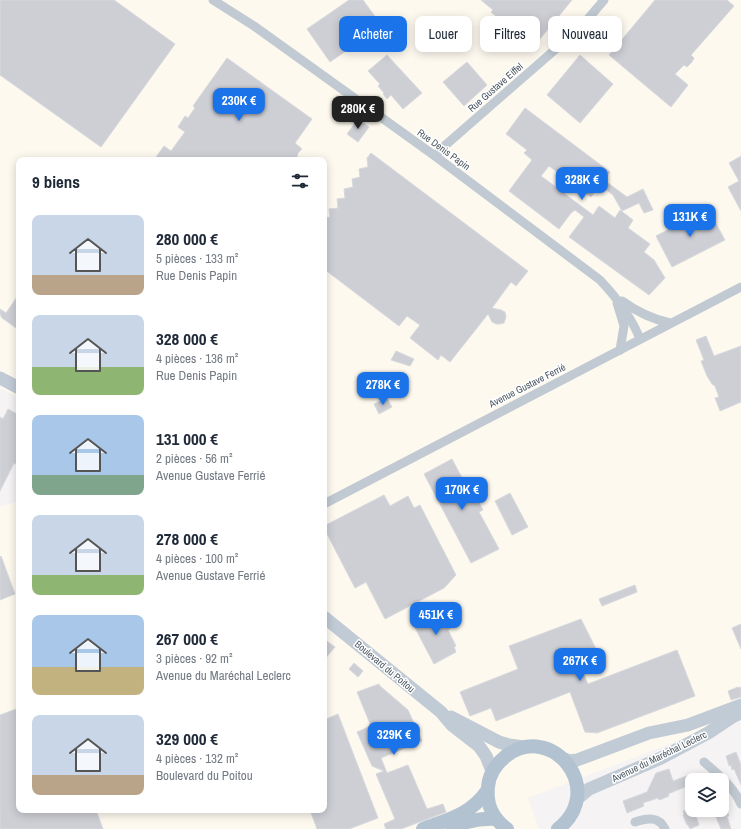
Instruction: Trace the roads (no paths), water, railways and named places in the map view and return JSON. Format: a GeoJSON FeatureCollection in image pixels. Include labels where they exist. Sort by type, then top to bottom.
{"type":"FeatureCollection","features":[{"type":"Feature","properties":{"kind":"main road"},"geometry":{"type":"LineString","coordinates":[[0,378],[16,386]]}},
{"type":"Feature","properties":{"kind":"main road","name":"Boulevard du Poitou"},"geometry":{"type":"LineString","coordinates":[[327,618],[440,712],[452,725],[479,746],[486,756],[492,771]]}},
{"type":"Feature","properties":{"kind":"main road","name":"Avenue du Maréchal Leclerc"},"geometry":{"type":"LineString","coordinates":[[562,758],[570,761],[577,760],[649,733],[688,725],[741,704]]}},
{"type":"Feature","properties":{"kind":"main road","name":"Boulevard du Poitou"},"geometry":{"type":"LineString","coordinates":[[440,712],[500,742],[524,748]]}},
{"type":"Feature","properties":{"kind":"main road","name":"Avenue du Maréchal Leclerc"},"geometry":{"type":"LineString","coordinates":[[577,799],[589,789],[661,758],[708,733],[732,717],[741,714]]}},
{"type":"Feature","properties":{"kind":"main road"},"geometry":{"type":"LineString","coordinates":[[507,829],[496,819],[490,808],[487,791],[488,781],[492,771],[500,760],[511,752],[524,748],[537,747],[551,750],[562,758],[572,770],[577,784],[577,799],[573,812],[566,823],[558,829]]}},
{"type":"Feature","properties":{"kind":"main road"},"geometry":{"type":"LineString","coordinates":[[423,829],[459,816],[476,805],[487,791]]}},
{"type":"Feature","properties":{"kind":"main road"},"geometry":{"type":"LineString","coordinates":[[446,829],[466,821],[482,818],[496,819]]}},
{"type":"Feature","properties":{"kind":"street","name":"Rue Denis Papin"},"geometry":{"type":"LineString","coordinates":[[213,0],[254,26],[435,156],[600,280],[616,296],[634,310],[646,316],[670,323]]}},
{"type":"Feature","properties":{"kind":"street","name":"Rue Gustave Eiffel"},"geometry":{"type":"LineString","coordinates":[[435,156],[441,149],[581,27],[604,0]]}},
{"type":"Feature","properties":{"kind":"street","name":"Avenue Gustave Ferrié"},"geometry":{"type":"LineString","coordinates":[[327,502],[741,287]]}},
{"type":"Feature","properties":{"kind":"street","name":"Rue Denis Papin"},"geometry":{"type":"LineString","coordinates":[[616,296],[636,327],[640,339]]}},
{"type":"Feature","properties":{"kind":"street"},"geometry":{"type":"LineString","coordinates":[[616,296],[624,326],[620,350]]}},
{"type":"Feature","properties":{"kind":"street"},"geometry":{"type":"LineString","coordinates":[[704,762],[737,794],[741,804]]}},
{"type":"Feature","properties":{"kind":"street"},"geometry":{"type":"LineString","coordinates":[[635,822],[645,819],[656,819],[663,824],[665,829]]}}]}
